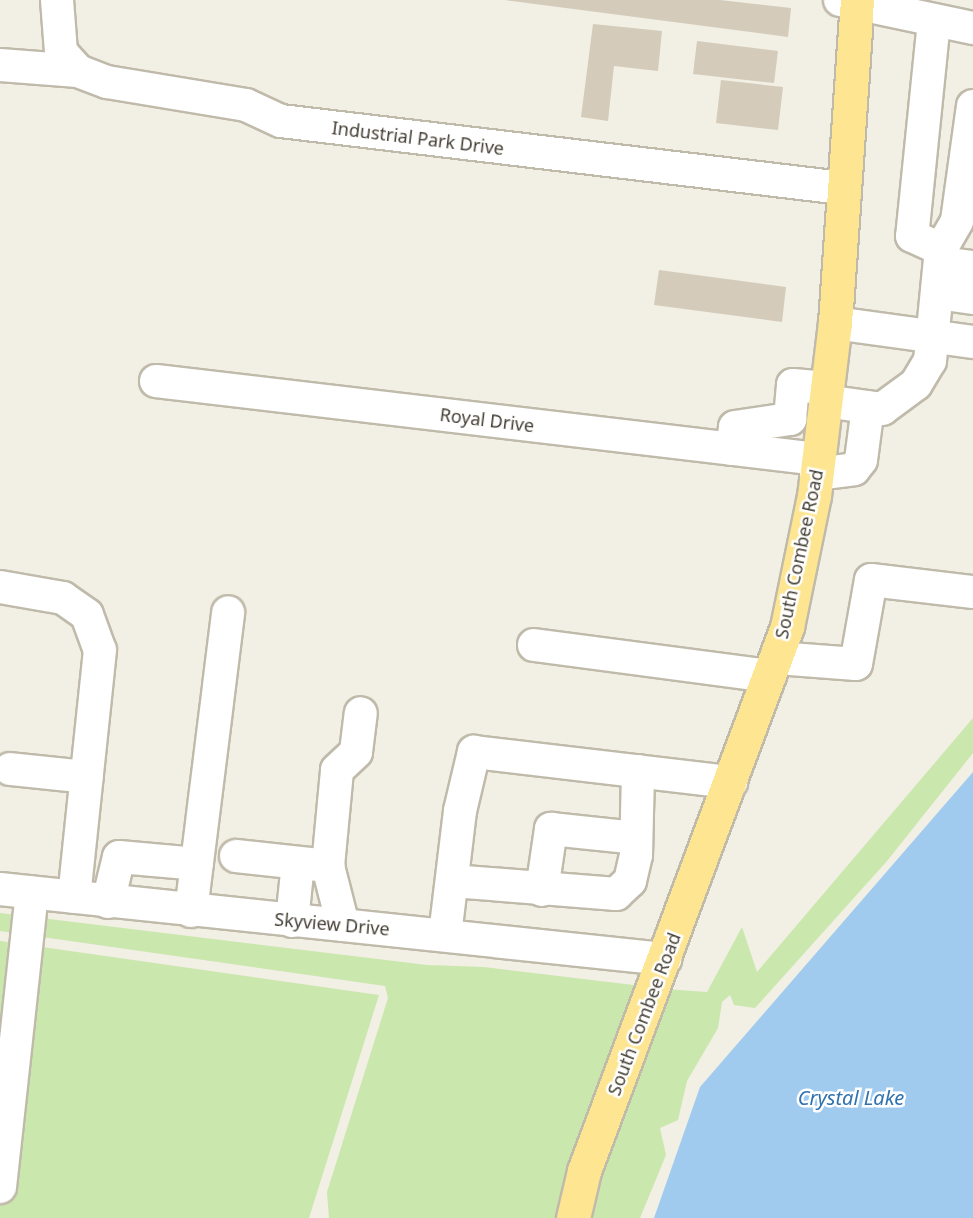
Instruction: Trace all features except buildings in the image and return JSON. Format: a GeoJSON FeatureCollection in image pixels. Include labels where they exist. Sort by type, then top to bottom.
{"type":"FeatureCollection","features":[{"type":"Feature","properties":{"kind":"main road","name":"South Combee Road"},"geometry":{"type":"LineString","coordinates":[[573,1218],[584,1172],[773,667],[817,467],[835,323],[851,2]]}},
{"type":"Feature","properties":{"kind":"street"},"geometry":{"type":"LineString","coordinates":[[57,0],[61,52],[78,71]]}},
{"type":"Feature","properties":{"kind":"street"},"geometry":{"type":"LineString","coordinates":[[851,2],[916,12],[973,28]]}},
{"type":"Feature","properties":{"kind":"street"},"geometry":{"type":"LineString","coordinates":[[916,12],[912,236],[939,268],[973,298]]}},
{"type":"Feature","properties":{"kind":"street","name":"Industrial Park Drive"},"geometry":{"type":"LineString","coordinates":[[0,65],[78,71],[107,82],[246,105],[281,121],[842,188]]}},
{"type":"Feature","properties":{"kind":"street"},"geometry":{"type":"LineString","coordinates":[[732,449],[735,427],[790,419],[793,385],[882,410],[916,384],[930,361],[939,268],[957,221],[973,106]]}},
{"type":"Feature","properties":{"kind":"street"},"geometry":{"type":"LineString","coordinates":[[939,268],[973,267]]}},
{"type":"Feature","properties":{"kind":"street"},"geometry":{"type":"LineString","coordinates":[[835,323],[973,342]]}},
{"type":"Feature","properties":{"kind":"street","name":"Royal Drive"},"geometry":{"type":"LineString","coordinates":[[156,381],[732,449],[817,467],[854,469],[861,460],[868,407]]}},
{"type":"Feature","properties":{"kind":"street"},"geometry":{"type":"LineString","coordinates":[[534,645],[773,667],[856,663],[871,580],[973,592]]}},
{"type":"Feature","properties":{"kind":"street"},"geometry":{"type":"LineString","coordinates":[[0,587],[63,598],[87,615],[100,650],[74,897]]}},
{"type":"Feature","properties":{"kind":"street"},"geometry":{"type":"LineString","coordinates":[[191,911],[228,612]]}},
{"type":"Feature","properties":{"kind":"street"},"geometry":{"type":"LineString","coordinates":[[343,925],[328,866],[337,770],[356,752],[361,713]]}},
{"type":"Feature","properties":{"kind":"street"},"geometry":{"type":"LineString","coordinates":[[445,935],[474,752],[731,782]]}},
{"type":"Feature","properties":{"kind":"street"},"geometry":{"type":"LineString","coordinates":[[10,769],[87,777]]}},
{"type":"Feature","properties":{"kind":"street"},"geometry":{"type":"LineString","coordinates":[[452,881],[542,890],[616,894],[630,881],[636,838],[639,771]]}},
{"type":"Feature","properties":{"kind":"street"},"geometry":{"type":"LineString","coordinates":[[542,890],[551,829],[636,838]]}},
{"type":"Feature","properties":{"kind":"street"},"geometry":{"type":"LineString","coordinates":[[236,856],[328,866]]}},
{"type":"Feature","properties":{"kind":"street"},"geometry":{"type":"LineString","coordinates":[[108,902],[119,857],[198,864]]}},
{"type":"Feature","properties":{"kind":"street"},"geometry":{"type":"LineString","coordinates":[[292,921],[298,862]]}},
{"type":"Feature","properties":{"kind":"street","name":"Skyview Drive"},"geometry":{"type":"LineString","coordinates":[[0,889],[664,960]]}},
{"type":"Feature","properties":{"kind":"street"},"geometry":{"type":"LineString","coordinates":[[0,1187],[11,983],[32,892]]}},
{"type":"Feature","properties":{"kind":"green space"},"geometry":{"type":"Polygon","coordinates":[[[973,718],[973,753],[887,861],[755,1008],[734,1005],[730,995],[722,1002],[718,1028],[687,1081],[678,1120],[660,1128],[666,1155],[640,1218],[584,1218],[665,989],[707,992],[742,927],[757,972],[973,718]]]}},
{"type":"Feature","properties":{"kind":"green space"},"geometry":{"type":"Polygon","coordinates":[[[0,913],[427,965],[484,967],[642,986],[561,1218],[329,1218],[327,1192],[388,998],[385,986],[0,931],[0,913]]]}},
{"type":"Feature","properties":{"kind":"green space"},"geometry":{"type":"Polygon","coordinates":[[[0,941],[379,995],[309,1218],[0,1218],[0,941]]]}},
{"type":"Feature","properties":{"kind":"water","name":"Crystal Lake"},"geometry":{"type":"Polygon","coordinates":[[[973,772],[973,1218],[654,1218],[700,1087],[973,772]]]}}]}
